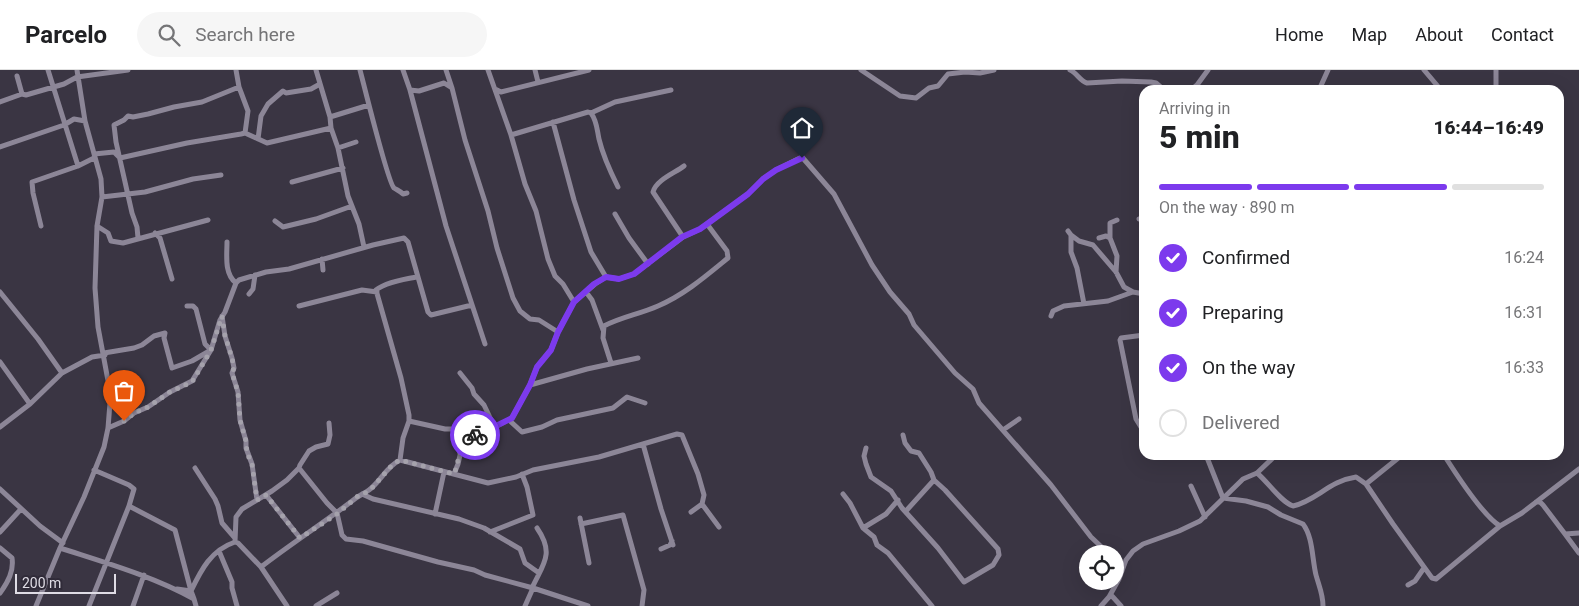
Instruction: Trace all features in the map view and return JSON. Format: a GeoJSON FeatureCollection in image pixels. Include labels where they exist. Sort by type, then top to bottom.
{"type":"FeatureCollection","features":[{"type":"Feature","properties":{"kind":"street"},"geometry":{"type":"LineString","coordinates":[[48,70],[78,166]]}},
{"type":"Feature","properties":{"kind":"street"},"geometry":{"type":"LineString","coordinates":[[36,606],[104,447],[110,403],[110,386],[98,327],[96,301],[97,226],[102,197],[101,179],[85,120],[77,70]]}},
{"type":"Feature","properties":{"kind":"street"},"geometry":{"type":"LineString","coordinates":[[0,102],[22,94],[26,95],[64,84],[77,77],[109,71],[128,70]]}},
{"type":"Feature","properties":{"kind":"street"},"geometry":{"type":"LineString","coordinates":[[236,70],[239,86],[248,111],[245,133]]}},
{"type":"Feature","properties":{"kind":"street"},"geometry":{"type":"LineString","coordinates":[[316,70],[338,148],[348,196],[364,247]]}},
{"type":"Feature","properties":{"kind":"street"},"geometry":{"type":"LineString","coordinates":[[360,70],[392,186],[404,194],[407,193]]}},
{"type":"Feature","properties":{"kind":"street"},"geometry":{"type":"LineString","coordinates":[[403,70],[446,226],[485,344]]}},
{"type":"Feature","properties":{"kind":"street"},"geometry":{"type":"LineString","coordinates":[[446,70],[465,140],[513,298],[520,311],[530,319],[539,320],[558,332]]}},
{"type":"Feature","properties":{"kind":"street"},"geometry":{"type":"LineString","coordinates":[[488,70],[538,218],[548,260],[555,276],[563,284],[574,302]]}},
{"type":"Feature","properties":{"kind":"street"},"geometry":{"type":"LineString","coordinates":[[535,70],[538,82]]}},
{"type":"Feature","properties":{"kind":"street"},"geometry":{"type":"LineString","coordinates":[[495,89],[499,92],[505,92],[578,71],[589,70]]}},
{"type":"Feature","properties":{"kind":"street"},"geometry":{"type":"LineString","coordinates":[[861,70],[900,96],[916,98],[929,88],[938,86],[948,74],[980,73],[994,70]]}},
{"type":"Feature","properties":{"kind":"street"},"geometry":{"type":"LineString","coordinates":[[1070,70],[1076,73],[1084,83],[1151,82],[1158,85]]}},
{"type":"Feature","properties":{"kind":"street"},"geometry":{"type":"LineString","coordinates":[[1195,85],[1208,70]]}},
{"type":"Feature","properties":{"kind":"street"},"geometry":{"type":"LineString","coordinates":[[1321,85],[1328,70]]}},
{"type":"Feature","properties":{"kind":"street"},"geometry":{"type":"LineString","coordinates":[[1424,70],[1437,85]]}},
{"type":"Feature","properties":{"kind":"street"},"geometry":{"type":"LineString","coordinates":[[1496,70],[1496,85]]}},
{"type":"Feature","properties":{"kind":"street"},"geometry":{"type":"LineString","coordinates":[[17,76],[22,94]]}},
{"type":"Feature","properties":{"kind":"street"},"geometry":{"type":"LineString","coordinates":[[410,90],[419,91],[444,83],[452,88]]}},
{"type":"Feature","properties":{"kind":"street"},"geometry":{"type":"LineString","coordinates":[[258,139],[261,116],[268,104],[283,90],[286,93],[311,89],[320,84]]}},
{"type":"Feature","properties":{"kind":"street"},"geometry":{"type":"LineString","coordinates":[[138,238],[114,125],[128,116],[133,117],[214,101],[239,86]]}},
{"type":"Feature","properties":{"kind":"street"},"geometry":{"type":"LineString","coordinates":[[511,135],[588,112],[591,113],[614,102],[672,90]]}},
{"type":"Feature","properties":{"kind":"street"},"geometry":{"type":"LineString","coordinates":[[330,117],[369,105]]}},
{"type":"Feature","properties":{"kind":"street"},"geometry":{"type":"LineString","coordinates":[[591,113],[596,121],[607,165],[618,187]]}},
{"type":"Feature","properties":{"kind":"street"},"geometry":{"type":"LineString","coordinates":[[0,147],[64,125],[74,119],[85,120]]}},
{"type":"Feature","properties":{"kind":"street"},"geometry":{"type":"LineString","coordinates":[[553,122],[574,200],[591,252],[606,277]]}},
{"type":"Feature","properties":{"kind":"street"},"geometry":{"type":"LineString","coordinates":[[120,158],[187,143],[245,133],[264,143],[269,143],[331,128]]}},
{"type":"Feature","properties":{"kind":"street"},"geometry":{"type":"LineString","coordinates":[[338,148],[356,142]]}},
{"type":"Feature","properties":{"kind":"street"},"geometry":{"type":"LineString","coordinates":[[42,226],[32,182],[78,166],[94,156],[114,152],[120,158]]}},
{"type":"Feature","properties":{"kind":"street"},"geometry":{"type":"LineString","coordinates":[[454,474],[463,442],[470,436],[509,420],[530,385],[537,367],[551,350],[574,302],[594,284],[606,277],[619,279],[629,276],[648,264],[682,237],[700,229],[748,194],[763,179],[776,170],[802,158],[834,194],[872,265],[890,292],[950,367],[973,389],[979,403],[1051,485],[1091,537],[1099,545]]}},
{"type":"Feature","properties":{"kind":"street"},"geometry":{"type":"LineString","coordinates":[[682,237],[653,192],[660,182],[684,166]]}},
{"type":"Feature","properties":{"kind":"street"},"geometry":{"type":"LineString","coordinates":[[292,182],[343,168]]}},
{"type":"Feature","properties":{"kind":"street"},"geometry":{"type":"LineString","coordinates":[[102,197],[145,192],[193,179],[221,175]]}},
{"type":"Feature","properties":{"kind":"street"},"geometry":{"type":"LineString","coordinates":[[275,221],[283,227],[352,206]]}},
{"type":"Feature","properties":{"kind":"street"},"geometry":{"type":"LineString","coordinates":[[615,214],[629,238],[648,264]]}},
{"type":"Feature","properties":{"kind":"street"},"geometry":{"type":"LineString","coordinates":[[97,226],[108,233],[111,241],[123,242],[208,220]]}},
{"type":"Feature","properties":{"kind":"street"},"geometry":{"type":"LineString","coordinates":[[1116,220],[1110,223],[1110,238],[1117,256],[1116,272]]}},
{"type":"Feature","properties":{"kind":"street"},"geometry":{"type":"LineString","coordinates":[[603,330],[604,326],[613,321],[652,308],[680,295],[728,258],[727,251],[707,224]]}},
{"type":"Feature","properties":{"kind":"street"},"geometry":{"type":"LineString","coordinates":[[155,233],[160,238],[172,279]]}},
{"type":"Feature","properties":{"kind":"street"},"geometry":{"type":"LineString","coordinates":[[1084,304],[1077,268],[1071,252],[1070,233],[1078,241],[1093,245],[1116,272],[1124,287],[1139,293]]}},
{"type":"Feature","properties":{"kind":"street"},"geometry":{"type":"LineString","coordinates":[[1099,238],[1106,236],[1110,238]]}},
{"type":"Feature","properties":{"kind":"street"},"geometry":{"type":"LineString","coordinates":[[108,428],[124,421],[170,392],[192,382],[211,350],[236,282],[243,278],[289,269],[364,247],[406,239],[428,312],[431,315],[472,305]]}},
{"type":"Feature","properties":{"kind":"street"},"geometry":{"type":"LineString","coordinates":[[227,242],[228,270],[230,277],[236,282]]}},
{"type":"Feature","properties":{"kind":"street"},"geometry":{"type":"LineString","coordinates":[[322,258],[323,270]]}},
{"type":"Feature","properties":{"kind":"street"},"geometry":{"type":"LineString","coordinates":[[249,294],[253,289],[255,275]]}},
{"type":"Feature","properties":{"kind":"street"},"geometry":{"type":"LineString","coordinates":[[400,460],[403,438],[409,421],[409,409],[376,290],[402,280],[417,277]]}},
{"type":"Feature","properties":{"kind":"street"},"geometry":{"type":"LineString","coordinates":[[300,306],[362,290],[377,292]]}},
{"type":"Feature","properties":{"kind":"street"},"geometry":{"type":"LineString","coordinates":[[0,292],[38,339],[62,373]]}},
{"type":"Feature","properties":{"kind":"street"},"geometry":{"type":"LineString","coordinates":[[586,292],[592,300],[603,330],[603,338],[611,363]]}},
{"type":"Feature","properties":{"kind":"street"},"geometry":{"type":"LineString","coordinates":[[1051,316],[1053,312],[1061,307],[1108,301],[1133,292]]}},
{"type":"Feature","properties":{"kind":"street"},"geometry":{"type":"LineString","coordinates":[[187,306],[193,306],[196,309],[205,344],[211,350]]}},
{"type":"Feature","properties":{"kind":"street"},"geometry":{"type":"LineString","coordinates":[[222,316],[225,336],[234,368],[232,373],[238,392],[240,420],[246,441],[247,453],[252,464],[257,500]]}},
{"type":"Feature","properties":{"kind":"street"},"geometry":{"type":"LineString","coordinates":[[0,427],[30,404],[62,373],[92,357],[134,348],[142,345],[154,336],[165,333],[164,338],[172,368],[200,357],[211,350]]}},
{"type":"Feature","properties":{"kind":"street"},"geometry":{"type":"LineString","coordinates":[[1139,336],[1121,338],[1120,340],[1136,419],[1139,424]]}},
{"type":"Feature","properties":{"kind":"street"},"geometry":{"type":"LineString","coordinates":[[530,385],[611,363],[638,358]]}},
{"type":"Feature","properties":{"kind":"street"},"geometry":{"type":"LineString","coordinates":[[0,362],[30,404]]}},
{"type":"Feature","properties":{"kind":"street"},"geometry":{"type":"LineString","coordinates":[[0,372],[11,377]]}},
{"type":"Feature","properties":{"kind":"street"},"geometry":{"type":"LineString","coordinates":[[460,373],[484,405],[494,426]]}},
{"type":"Feature","properties":{"kind":"street"},"geometry":{"type":"LineString","coordinates":[[509,420],[522,432],[542,427],[557,420],[613,408],[627,397],[646,403]]}},
{"type":"Feature","properties":{"kind":"street"},"geometry":{"type":"LineString","coordinates":[[1003,430],[1019,419]]}},
{"type":"Feature","properties":{"kind":"street"},"geometry":{"type":"LineString","coordinates":[[409,421],[448,429],[462,429],[470,436]]}},
{"type":"Feature","properties":{"kind":"street"},"geometry":{"type":"LineString","coordinates":[[235,540],[238,514],[287,480],[300,468],[300,464],[309,451],[328,444],[330,435],[329,423]]}},
{"type":"Feature","properties":{"kind":"street"},"geometry":{"type":"LineString","coordinates":[[261,567],[372,488],[393,464],[400,460],[488,483],[533,470],[599,457],[677,434],[682,435],[704,495],[702,504],[691,512]]}},
{"type":"Feature","properties":{"kind":"street"},"geometry":{"type":"LineString","coordinates":[[866,448],[864,456],[871,477],[892,491],[964,582],[993,565],[1000,555],[998,549],[934,480],[919,454],[911,450],[905,443],[903,435]]}},
{"type":"Feature","properties":{"kind":"street"},"geometry":{"type":"LineString","coordinates":[[644,444],[661,509],[673,543],[661,549]]}},
{"type":"Feature","properties":{"kind":"street"},"geometry":{"type":"LineString","coordinates":[[1208,460],[1223,498]]}},
{"type":"Feature","properties":{"kind":"street"},"geometry":{"type":"LineString","coordinates":[[1124,564],[1130,554],[1143,544],[1188,528],[1205,517],[1242,479],[1256,473],[1270,460]]}},
{"type":"Feature","properties":{"kind":"street"},"geometry":{"type":"LineString","coordinates":[[1366,484],[1396,460]]}},
{"type":"Feature","properties":{"kind":"street"},"geometry":{"type":"LineString","coordinates":[[1447,460],[1488,515],[1500,526]]}},
{"type":"Feature","properties":{"kind":"street"},"geometry":{"type":"LineString","coordinates":[[195,468],[215,499],[222,523],[235,540],[261,567],[286,606]]}},
{"type":"Feature","properties":{"kind":"street"},"geometry":{"type":"LineString","coordinates":[[300,468],[337,514],[341,532],[346,539],[364,541],[470,569],[588,606]]}},
{"type":"Feature","properties":{"kind":"street"},"geometry":{"type":"LineString","coordinates":[[1256,473],[1268,482],[1287,504],[1293,506],[1301,504],[1341,480],[1356,477],[1366,484],[1424,568],[1432,578],[1436,578],[1500,526],[1522,513],[1579,469]]}},
{"type":"Feature","properties":{"kind":"street"},"geometry":{"type":"LineString","coordinates":[[89,606],[130,506],[133,488],[94,470]]}},
{"type":"Feature","properties":{"kind":"street"},"geometry":{"type":"LineString","coordinates":[[435,514],[444,472]]}},
{"type":"Feature","properties":{"kind":"street"},"geometry":{"type":"LineString","coordinates":[[490,532],[533,515],[522,474]]}},
{"type":"Feature","properties":{"kind":"street"},"geometry":{"type":"LineString","coordinates":[[906,511],[934,480]]}},
{"type":"Feature","properties":{"kind":"street"},"geometry":{"type":"LineString","coordinates":[[1192,486],[1205,517]]}},
{"type":"Feature","properties":{"kind":"street"},"geometry":{"type":"LineString","coordinates":[[1219,487],[1230,491]]}},
{"type":"Feature","properties":{"kind":"street"},"geometry":{"type":"LineString","coordinates":[[0,489],[62,545],[106,564],[144,575],[194,599]]}},
{"type":"Feature","properties":{"kind":"street"},"geometry":{"type":"LineString","coordinates":[[362,494],[458,519],[484,528],[520,549],[524,563],[539,572]]}},
{"type":"Feature","properties":{"kind":"street"},"geometry":{"type":"LineString","coordinates":[[843,494],[863,528],[874,537],[877,544],[888,553],[932,606]]}},
{"type":"Feature","properties":{"kind":"street"},"geometry":{"type":"LineString","coordinates":[[266,495],[300,538]]}},
{"type":"Feature","properties":{"kind":"street"},"geometry":{"type":"LineString","coordinates":[[1223,498],[1246,501],[1268,507],[1281,515],[1303,524],[1308,536],[1316,576],[1322,593],[1323,606]]}},
{"type":"Feature","properties":{"kind":"street"},"geometry":{"type":"LineString","coordinates":[[863,528],[886,514],[898,500]]}},
{"type":"Feature","properties":{"kind":"street"},"geometry":{"type":"LineString","coordinates":[[1535,502],[1543,504],[1579,554]]}},
{"type":"Feature","properties":{"kind":"street"},"geometry":{"type":"LineString","coordinates":[[702,504],[719,527]]}},
{"type":"Feature","properties":{"kind":"street"},"geometry":{"type":"LineString","coordinates":[[130,506],[175,530],[196,606]]}},
{"type":"Feature","properties":{"kind":"street"},"geometry":{"type":"LineString","coordinates":[[0,532],[20,508]]}},
{"type":"Feature","properties":{"kind":"street"},"geometry":{"type":"LineString","coordinates":[[621,508],[644,590],[642,606]]}},
{"type":"Feature","properties":{"kind":"street"},"geometry":{"type":"LineString","coordinates":[[581,524],[623,515]]}},
{"type":"Feature","properties":{"kind":"street"},"geometry":{"type":"LineString","coordinates":[[580,518],[589,563]]}},
{"type":"Feature","properties":{"kind":"street"},"geometry":{"type":"LineString","coordinates":[[525,606],[545,562],[544,540],[537,528]]}},
{"type":"Feature","properties":{"kind":"street"},"geometry":{"type":"LineString","coordinates":[[1565,534],[1579,533]]}},
{"type":"Feature","properties":{"kind":"street"},"geometry":{"type":"LineString","coordinates":[[191,591],[207,561],[235,540]]}},
{"type":"Feature","properties":{"kind":"street"},"geometry":{"type":"LineString","coordinates":[[0,548],[12,558],[13,565],[10,578],[0,593]]}},
{"type":"Feature","properties":{"kind":"street"},"geometry":{"type":"LineString","coordinates":[[218,551],[232,582],[237,606]]}},
{"type":"Feature","properties":{"kind":"street"},"geometry":{"type":"LineString","coordinates":[[1408,586],[1415,581],[1424,568]]}},
{"type":"Feature","properties":{"kind":"street"},"geometry":{"type":"LineString","coordinates":[[133,606],[144,575]]}},
{"type":"Feature","properties":{"kind":"street"},"geometry":{"type":"LineString","coordinates":[[174,588],[191,591]]}},
{"type":"Feature","properties":{"kind":"street"},"geometry":{"type":"LineString","coordinates":[[1101,606],[1112,590]]}},
{"type":"Feature","properties":{"kind":"street"},"geometry":{"type":"LineString","coordinates":[[316,606],[337,592]]}},
{"type":"Feature","properties":{"kind":"street"},"geometry":{"type":"LineString","coordinates":[[1108,597],[1112,596],[1121,606]]}},
{"type":"Feature","properties":{"kind":"way so far"},"geometry":{"type":"LineString","coordinates":[[124,421],[170,392],[192,382],[211,350],[222,316],[225,336],[234,368],[232,373],[238,392],[240,420],[246,441],[247,453],[252,464],[257,500],[266,495],[300,538],[372,488],[386,471],[400,460],[413,465],[454,474],[463,442],[466,438],[475,435]]}},
{"type":"Feature","properties":{"kind":"route"},"geometry":{"type":"LineString","coordinates":[[475,435],[512,418],[530,385],[537,367],[551,350],[558,332],[574,302],[580,295],[606,277],[619,279],[634,274],[682,237],[700,229],[748,194],[763,179],[776,170],[802,158]]}}]}
